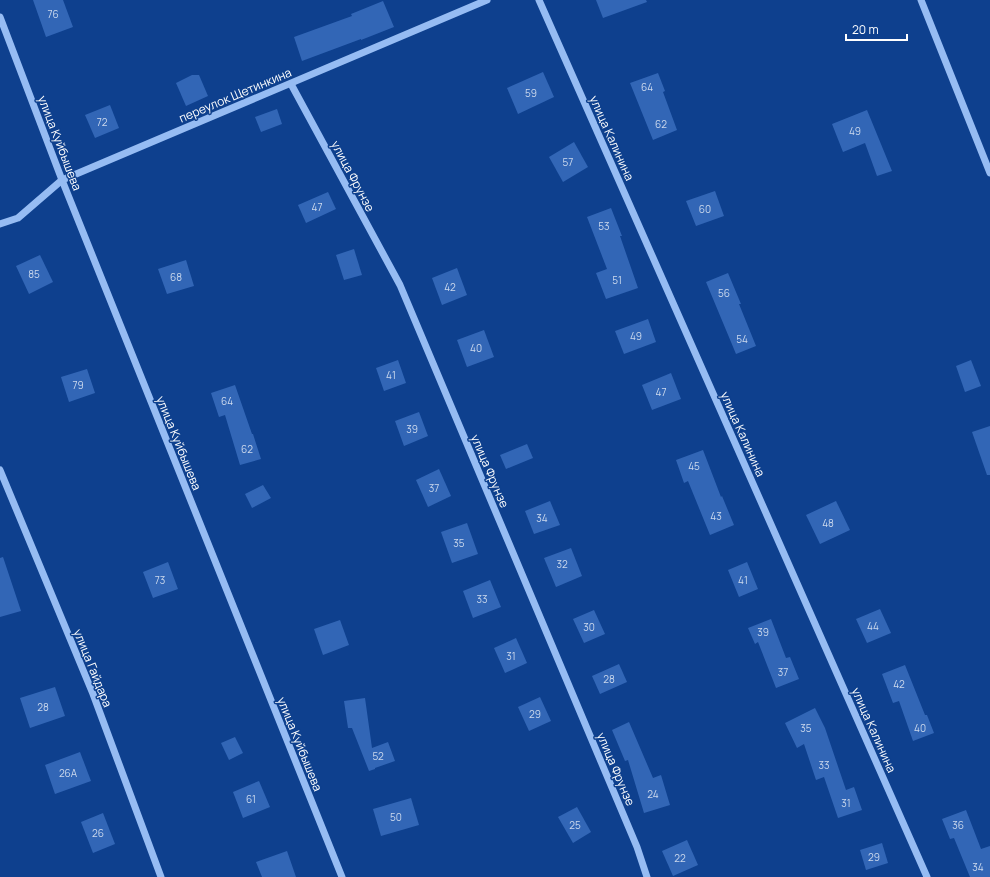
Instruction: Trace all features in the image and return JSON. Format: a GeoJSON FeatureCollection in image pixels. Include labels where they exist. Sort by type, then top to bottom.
{"type":"FeatureCollection","features":[{"type":"Feature","properties":{"kind":"street","name":"переулок Щетинкина"},"geometry":{"type":"LineString","coordinates":[[0,224],[18,218],[62,180],[487,0]]}},
{"type":"Feature","properties":{"kind":"street","name":"улица Калинина"},"geometry":{"type":"LineString","coordinates":[[539,0],[927,877]]}},
{"type":"Feature","properties":{"kind":"street"},"geometry":{"type":"LineString","coordinates":[[921,0],[990,173]]}},
{"type":"Feature","properties":{"kind":"street","name":"улица Куйбышева"},"geometry":{"type":"LineString","coordinates":[[0,17],[62,180],[342,877]]}},
{"type":"Feature","properties":{"kind":"street","name":"улица Фрунзе"},"geometry":{"type":"LineString","coordinates":[[291,84],[400,285],[637,847],[647,877]]}},
{"type":"Feature","properties":{"kind":"street","name":"улица Гайдара"},"geometry":{"type":"LineString","coordinates":[[0,470],[93,694],[161,877]]}},
{"type":"Feature","properties":{"kind":"building"},"geometry":{"type":"Polygon","coordinates":[[[33,0],[63,0],[73,27],[46,37],[33,0]]]}},
{"type":"Feature","properties":{"kind":"building"},"geometry":{"type":"Polygon","coordinates":[[[596,0],[646,0],[647,2],[603,18],[596,0]]]}},
{"type":"Feature","properties":{"kind":"building"},"geometry":{"type":"Polygon","coordinates":[[[383,1],[394,27],[302,61],[294,37],[352,16],[351,14],[383,1]]]}},
{"type":"Feature","properties":{"kind":"building"},"geometry":{"type":"Polygon","coordinates":[[[543,72],[554,97],[518,114],[507,88],[543,72]]]}},
{"type":"Feature","properties":{"kind":"building"},"geometry":{"type":"Polygon","coordinates":[[[658,73],[665,91],[663,92],[677,130],[653,140],[630,83],[658,73]]]}},
{"type":"Feature","properties":{"kind":"building"},"geometry":{"type":"Polygon","coordinates":[[[192,75],[199,75],[208,96],[186,106],[176,83],[192,75]]]}},
{"type":"Feature","properties":{"kind":"building"},"geometry":{"type":"Polygon","coordinates":[[[110,105],[119,128],[95,138],[85,115],[110,105]]]}},
{"type":"Feature","properties":{"kind":"building"},"geometry":{"type":"Polygon","coordinates":[[[277,109],[282,124],[261,132],[255,117],[277,109]]]}},
{"type":"Feature","properties":{"kind":"building"},"geometry":{"type":"Polygon","coordinates":[[[867,110],[892,171],[877,176],[865,143],[843,152],[832,124],[867,110]]]}},
{"type":"Feature","properties":{"kind":"building"},"geometry":{"type":"Polygon","coordinates":[[[574,142],[588,167],[563,182],[549,157],[574,142]]]}},
{"type":"Feature","properties":{"kind":"building"},"geometry":{"type":"Polygon","coordinates":[[[715,191],[724,216],[696,226],[686,201],[715,191]]]}},
{"type":"Feature","properties":{"kind":"building"},"geometry":{"type":"Polygon","coordinates":[[[328,192],[336,209],[306,223],[298,205],[328,192]]]}},
{"type":"Feature","properties":{"kind":"building"},"geometry":{"type":"Polygon","coordinates":[[[611,208],[622,236],[620,236],[638,288],[606,299],[596,273],[607,269],[587,217],[611,208]]]}},
{"type":"Feature","properties":{"kind":"building"},"geometry":{"type":"Polygon","coordinates":[[[354,249],[362,275],[344,280],[336,255],[354,249]]]}},
{"type":"Feature","properties":{"kind":"building"},"geometry":{"type":"Polygon","coordinates":[[[40,255],[53,282],[29,294],[16,266],[40,255]]]}},
{"type":"Feature","properties":{"kind":"building"},"geometry":{"type":"Polygon","coordinates":[[[186,260],[194,286],[167,294],[158,269],[186,260]]]}},
{"type":"Feature","properties":{"kind":"building"},"geometry":{"type":"Polygon","coordinates":[[[457,268],[467,295],[442,305],[432,278],[457,268]]]}},
{"type":"Feature","properties":{"kind":"building"},"geometry":{"type":"Polygon","coordinates":[[[728,273],[756,346],[736,354],[706,282],[728,273]]]}},
{"type":"Feature","properties":{"kind":"building"},"geometry":{"type":"Polygon","coordinates":[[[648,319],[656,342],[624,354],[615,331],[648,319]]]}},
{"type":"Feature","properties":{"kind":"building"},"geometry":{"type":"Polygon","coordinates":[[[484,330],[494,357],[467,367],[457,340],[484,330]]]}},
{"type":"Feature","properties":{"kind":"building"},"geometry":{"type":"Polygon","coordinates":[[[398,360],[406,383],[384,391],[376,368],[398,360]]]}},
{"type":"Feature","properties":{"kind":"building"},"geometry":{"type":"Polygon","coordinates":[[[971,360],[981,386],[965,392],[956,366],[971,360]]]}},
{"type":"Feature","properties":{"kind":"building"},"geometry":{"type":"Polygon","coordinates":[[[87,369],[95,393],[69,402],[61,377],[87,369]]]}},
{"type":"Feature","properties":{"kind":"building"},"geometry":{"type":"Polygon","coordinates":[[[671,373],[681,399],[652,410],[642,385],[671,373]]]}},
{"type":"Feature","properties":{"kind":"building"},"geometry":{"type":"Polygon","coordinates":[[[235,385],[261,459],[240,465],[225,415],[219,417],[211,393],[235,385]]]}},
{"type":"Feature","properties":{"kind":"building"},"geometry":{"type":"Polygon","coordinates":[[[419,412],[428,436],[404,446],[395,421],[419,412]]]}},
{"type":"Feature","properties":{"kind":"building"},"geometry":{"type":"Polygon","coordinates":[[[990,426],[990,475],[987,475],[972,432],[990,426]]]}},
{"type":"Feature","properties":{"kind":"building"},"geometry":{"type":"Polygon","coordinates":[[[527,444],[533,458],[506,469],[500,455],[527,444]]]}},
{"type":"Feature","properties":{"kind":"building"},"geometry":{"type":"Polygon","coordinates":[[[703,450],[721,497],[722,496],[734,525],[710,535],[688,481],[684,483],[676,460],[703,450]]]}},
{"type":"Feature","properties":{"kind":"building"},"geometry":{"type":"Polygon","coordinates":[[[439,469],[451,496],[428,507],[416,480],[439,469]]]}},
{"type":"Feature","properties":{"kind":"building"},"geometry":{"type":"Polygon","coordinates":[[[263,485],[271,498],[252,508],[245,494],[263,485]]]}},
{"type":"Feature","properties":{"kind":"building"},"geometry":{"type":"Polygon","coordinates":[[[550,501],[560,525],[534,534],[525,511],[550,501]]]}},
{"type":"Feature","properties":{"kind":"building"},"geometry":{"type":"Polygon","coordinates":[[[836,501],[850,530],[820,544],[806,515],[836,501]]]}},
{"type":"Feature","properties":{"kind":"building"},"geometry":{"type":"Polygon","coordinates":[[[467,523],[478,554],[452,563],[441,532],[467,523]]]}},
{"type":"Feature","properties":{"kind":"building"},"geometry":{"type":"Polygon","coordinates":[[[571,548],[582,576],[556,587],[544,558],[571,548]]]}},
{"type":"Feature","properties":{"kind":"building"},"geometry":{"type":"Polygon","coordinates":[[[3,557],[21,611],[0,617],[0,558],[3,557]]]}},
{"type":"Feature","properties":{"kind":"building"},"geometry":{"type":"Polygon","coordinates":[[[168,562],[178,589],[153,598],[143,572],[168,562]]]}},
{"type":"Feature","properties":{"kind":"building"},"geometry":{"type":"Polygon","coordinates":[[[747,562],[758,589],[739,597],[728,570],[747,562]]]}},
{"type":"Feature","properties":{"kind":"building"},"geometry":{"type":"Polygon","coordinates":[[[490,580],[501,607],[473,618],[463,591],[490,580]]]}},
{"type":"Feature","properties":{"kind":"building"},"geometry":{"type":"Polygon","coordinates":[[[880,609],[891,633],[867,643],[856,619],[880,609]]]}},
{"type":"Feature","properties":{"kind":"building"},"geometry":{"type":"Polygon","coordinates":[[[594,610],[605,634],[584,643],[573,619],[594,610]]]}},
{"type":"Feature","properties":{"kind":"building"},"geometry":{"type":"Polygon","coordinates":[[[771,619],[786,658],[790,657],[799,679],[776,688],[758,642],[755,644],[748,628],[771,619]]]}},
{"type":"Feature","properties":{"kind":"building"},"geometry":{"type":"Polygon","coordinates":[[[340,620],[349,645],[323,655],[314,629],[340,620]]]}},
{"type":"Feature","properties":{"kind":"building"},"geometry":{"type":"Polygon","coordinates":[[[516,638],[527,663],[505,673],[494,648],[516,638]]]}},
{"type":"Feature","properties":{"kind":"building"},"geometry":{"type":"Polygon","coordinates":[[[619,664],[627,682],[600,694],[592,676],[619,664]]]}},
{"type":"Feature","properties":{"kind":"building"},"geometry":{"type":"Polygon","coordinates":[[[905,665],[925,715],[927,715],[934,733],[913,741],[899,701],[893,703],[882,674],[905,665]]]}},
{"type":"Feature","properties":{"kind":"building"},"geometry":{"type":"Polygon","coordinates":[[[55,687],[65,716],[30,728],[20,698],[55,687]]]}},
{"type":"Feature","properties":{"kind":"building"},"geometry":{"type":"Polygon","coordinates":[[[540,697],[551,721],[529,731],[518,707],[540,697]]]}},
{"type":"Feature","properties":{"kind":"building"},"geometry":{"type":"Polygon","coordinates":[[[365,698],[372,748],[388,742],[395,761],[369,771],[352,728],[348,728],[344,701],[365,698]]]}},
{"type":"Feature","properties":{"kind":"building"},"geometry":{"type":"Polygon","coordinates":[[[815,708],[825,728],[846,790],[854,787],[862,810],[838,818],[824,777],[816,780],[804,744],[797,748],[785,723],[815,708]]]}},
{"type":"Feature","properties":{"kind":"building"},"geometry":{"type":"Polygon","coordinates":[[[629,722],[653,778],[661,775],[670,805],[644,813],[628,760],[625,761],[612,730],[629,722]]]}},
{"type":"Feature","properties":{"kind":"building"},"geometry":{"type":"Polygon","coordinates":[[[235,737],[243,753],[229,760],[221,743],[235,737]]]}},
{"type":"Feature","properties":{"kind":"building"},"geometry":{"type":"Polygon","coordinates":[[[80,752],[91,781],[55,794],[45,765],[80,752]]]}},
{"type":"Feature","properties":{"kind":"building"},"geometry":{"type":"Polygon","coordinates":[[[259,781],[270,807],[243,818],[233,792],[259,781]]]}},
{"type":"Feature","properties":{"kind":"building"},"geometry":{"type":"Polygon","coordinates":[[[411,798],[419,825],[381,836],[373,809],[411,798]]]}},
{"type":"Feature","properties":{"kind":"building"},"geometry":{"type":"Polygon","coordinates":[[[577,807],[591,832],[573,843],[558,817],[577,807]]]}},
{"type":"Feature","properties":{"kind":"building"},"geometry":{"type":"Polygon","coordinates":[[[966,810],[981,849],[990,846],[990,877],[970,877],[954,838],[950,839],[942,819],[966,810]]]}},
{"type":"Feature","properties":{"kind":"building"},"geometry":{"type":"Polygon","coordinates":[[[103,813],[115,844],[93,853],[81,822],[103,813]]]}},
{"type":"Feature","properties":{"kind":"building"},"geometry":{"type":"Polygon","coordinates":[[[687,840],[698,865],[673,876],[662,851],[687,840]]]}},
{"type":"Feature","properties":{"kind":"building"},"geometry":{"type":"Polygon","coordinates":[[[882,843],[888,863],[866,870],[860,850],[882,843]]]}},
{"type":"Feature","properties":{"kind":"building"},"geometry":{"type":"Polygon","coordinates":[[[287,851],[296,877],[262,877],[256,862],[287,851]]]}}]}
